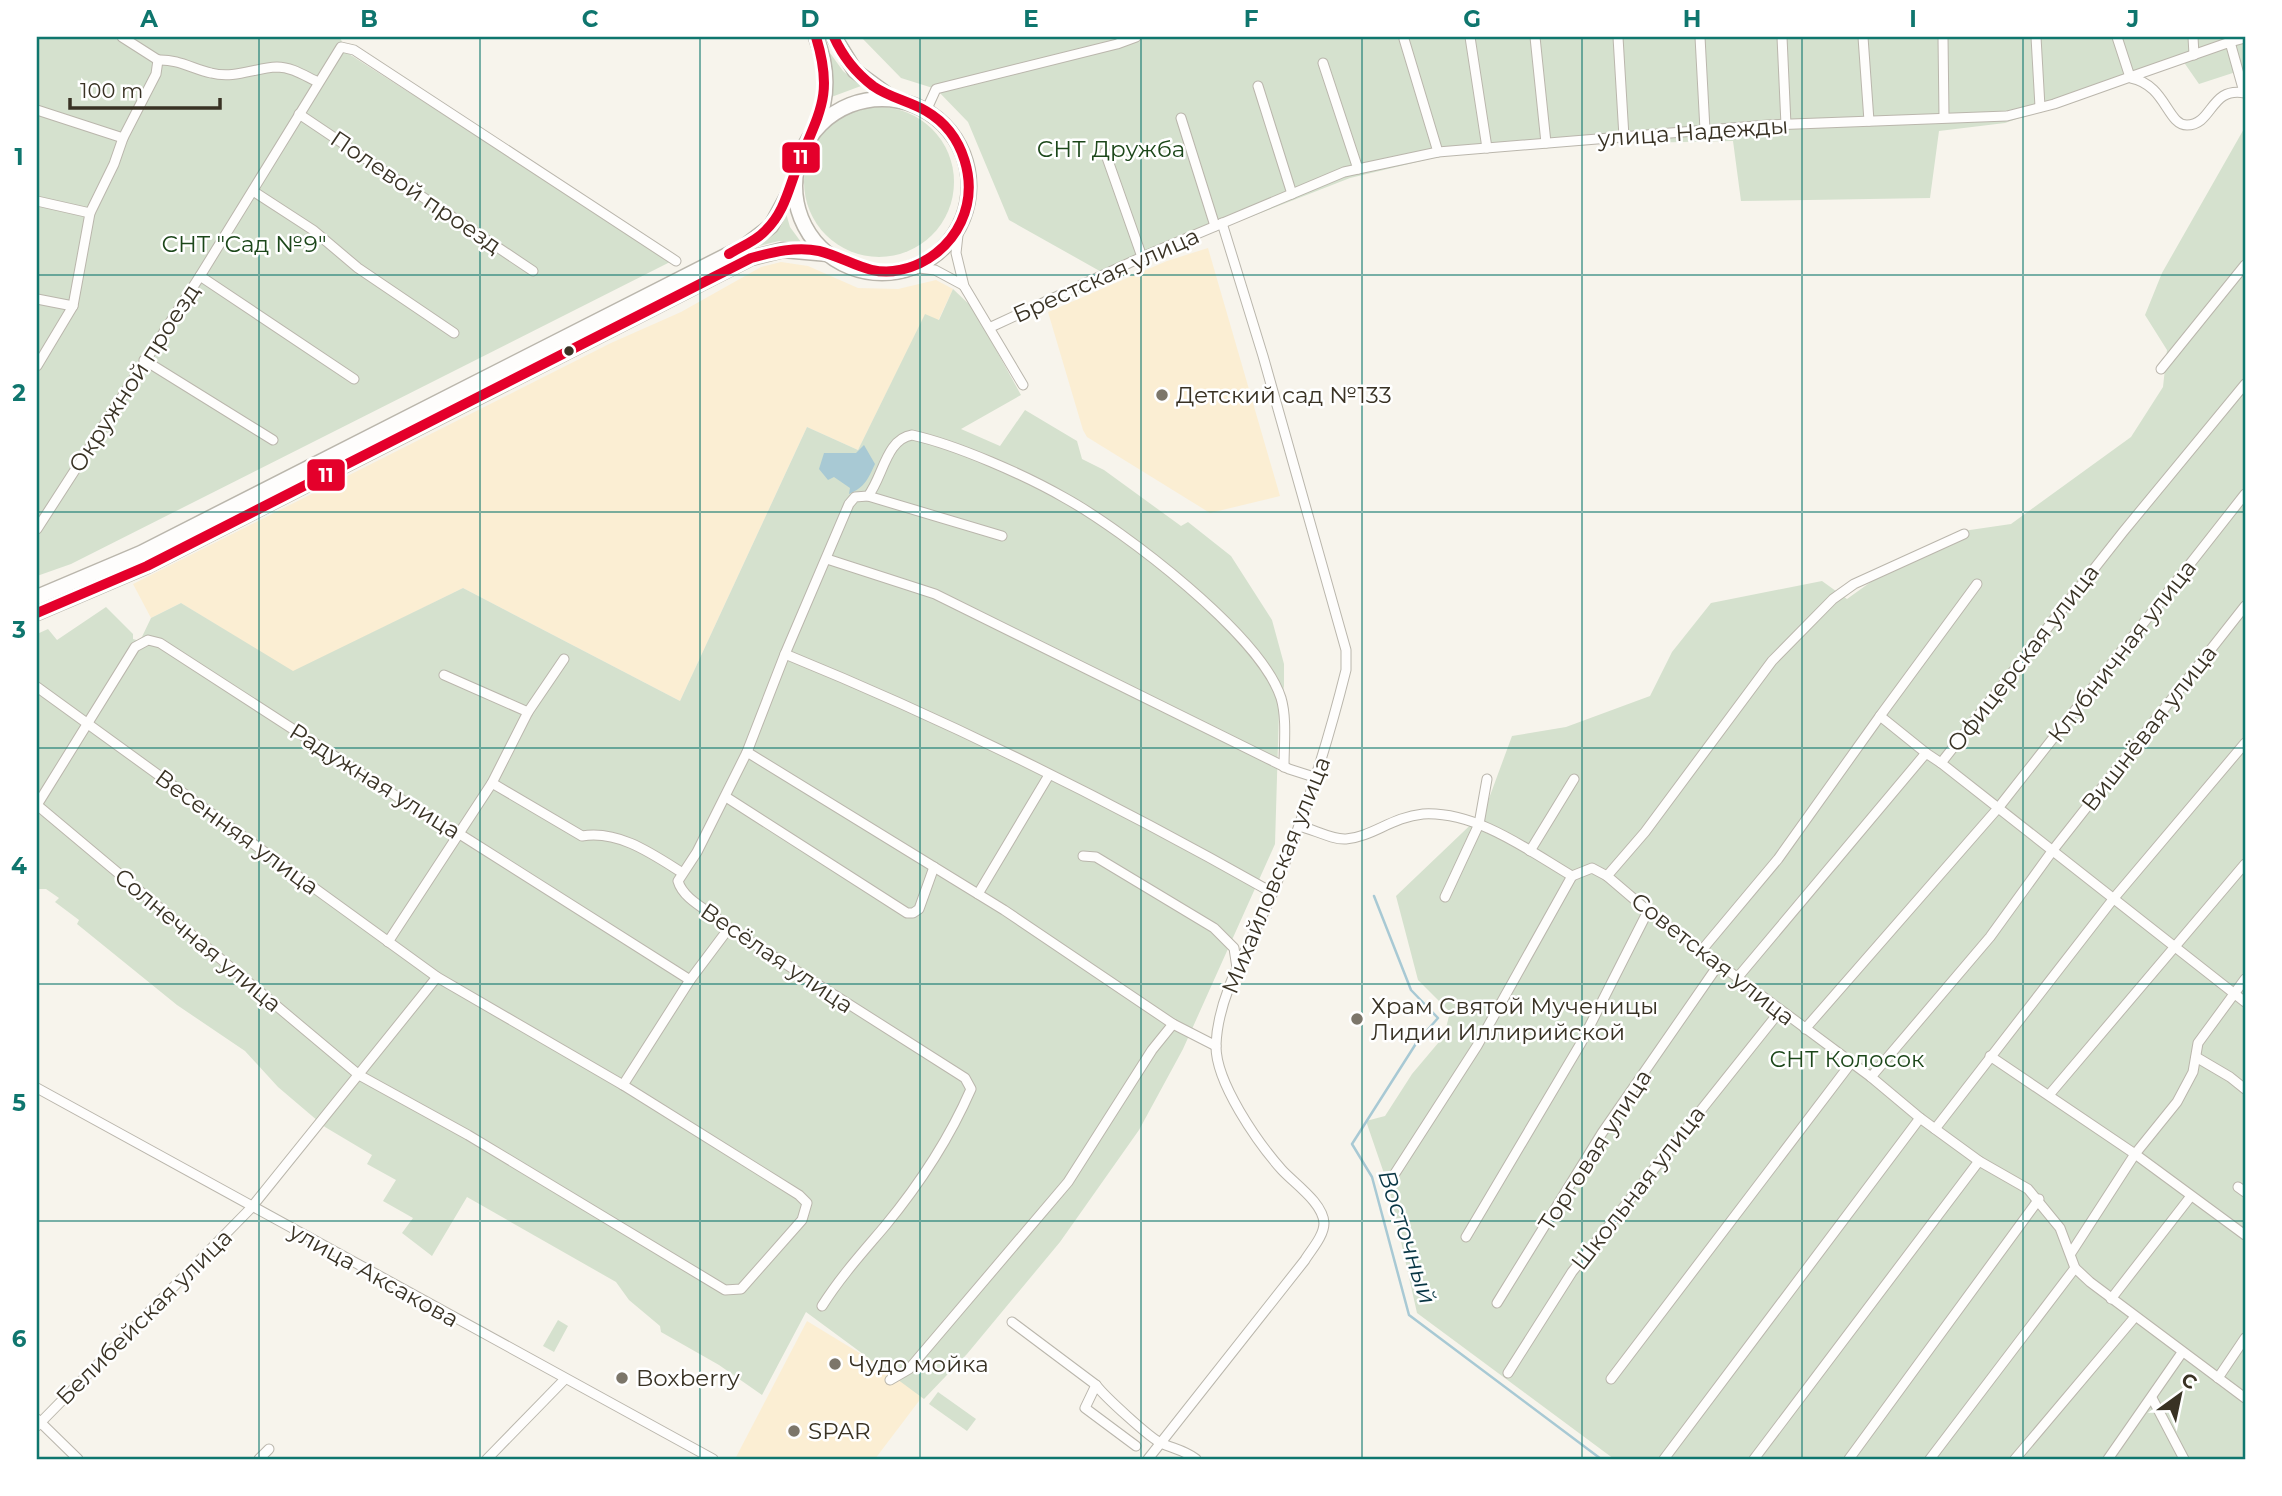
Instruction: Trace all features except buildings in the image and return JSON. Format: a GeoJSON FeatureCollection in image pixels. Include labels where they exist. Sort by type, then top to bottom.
{"type":"FeatureCollection","features":[{"type":"Feature","properties":{"kind":"main road"},"geometry":{"type":"LineString","coordinates":[[37,597],[141,553],[745,246],[771,226],[786,205],[795,182],[799,161],[814,132],[826,84],[824,59],[816,37]]}},
{"type":"Feature","properties":{"kind":"main road"},"geometry":{"type":"LineString","coordinates":[[795,182],[797,204],[804,224],[828,254],[847,265],[868,271],[890,272],[911,267],[939,251],[959,226],[968,194],[965,162],[951,133],[926,111],[896,100],[855,71],[834,37]]}},
{"type":"Feature","properties":{"kind":"main road"},"geometry":{"type":"LineString","coordinates":[[814,132],[829,117],[848,106],[869,100],[896,100]]}},
{"type":"Feature","properties":{"kind":"main road"},"geometry":{"type":"LineString","coordinates":[[37,613],[147,566],[751,258],[783,250],[828,254]]}},
{"type":"Feature","properties":{"kind":"street"},"geometry":{"type":"LineString","coordinates":[[122,37],[158,60],[171,59],[211,73],[234,76],[278,67],[297,71],[318,82]]}},
{"type":"Feature","properties":{"kind":"street"},"geometry":{"type":"LineString","coordinates":[[926,111],[936,89],[1136,37]]}},
{"type":"Feature","properties":{"kind":"street"},"geometry":{"type":"LineString","coordinates":[[1470,37],[1487,148]]}},
{"type":"Feature","properties":{"kind":"street"},"geometry":{"type":"LineString","coordinates":[[1535,37],[1546,143]]}},
{"type":"Feature","properties":{"kind":"street"},"geometry":{"type":"LineString","coordinates":[[1618,37],[1624,137]]}},
{"type":"Feature","properties":{"kind":"street"},"geometry":{"type":"LineString","coordinates":[[1700,37],[1706,130]]}},
{"type":"Feature","properties":{"kind":"street"},"geometry":{"type":"LineString","coordinates":[[1782,37],[1786,125]]}},
{"type":"Feature","properties":{"kind":"street"},"geometry":{"type":"LineString","coordinates":[[1863,37],[1869,121]]}},
{"type":"Feature","properties":{"kind":"street"},"geometry":{"type":"LineString","coordinates":[[1943,37],[1944,117]]}},
{"type":"Feature","properties":{"kind":"street"},"geometry":{"type":"LineString","coordinates":[[2036,37],[2040,107]]}},
{"type":"Feature","properties":{"kind":"street"},"geometry":{"type":"LineString","coordinates":[[2117,37],[2130,77],[2144,80],[2161,94],[2170,114],[2182,125],[2190,125],[2203,118],[2219,97],[2229,92],[2245,93],[2230,42]]}},
{"type":"Feature","properties":{"kind":"street"},"geometry":{"type":"LineString","coordinates":[[2193,37],[2194,55]]}},
{"type":"Feature","properties":{"kind":"street","name":"улица Надежды"},"geometry":{"type":"LineString","coordinates":[[1218,225],[1358,169],[1438,152],[1706,130],[2007,116],[2245,38]]}},
{"type":"Feature","properties":{"kind":"street"},"geometry":{"type":"LineString","coordinates":[[1404,39],[1438,152]]}},
{"type":"Feature","properties":{"kind":"street","name":"Окружной проезд"},"geometry":{"type":"LineString","coordinates":[[37,529],[200,276],[341,47],[354,50],[676,261]]}},
{"type":"Feature","properties":{"kind":"street"},"geometry":{"type":"LineString","coordinates":[[37,366],[73,306],[90,213],[114,164],[122,138],[156,74],[158,60]]}},
{"type":"Feature","properties":{"kind":"street"},"geometry":{"type":"LineString","coordinates":[[1323,63],[1358,169]]}},
{"type":"Feature","properties":{"kind":"street"},"geometry":{"type":"LineString","coordinates":[[1258,86],[1292,194]]}},
{"type":"Feature","properties":{"kind":"street"},"geometry":{"type":"LineString","coordinates":[[37,110],[122,138]]}},
{"type":"Feature","properties":{"kind":"street","name":"Полевой проезд"},"geometry":{"type":"LineString","coordinates":[[299,114],[533,271]]}},
{"type":"Feature","properties":{"kind":"street","name":"Михайловская улица"},"geometry":{"type":"LineString","coordinates":[[1181,118],[1263,356],[1346,650],[1346,670],[1318,778],[1273,893],[1238,969],[1221,1015],[1216,1046]]}},
{"type":"Feature","properties":{"kind":"street"},"geometry":{"type":"LineString","coordinates":[[1105,152],[1142,257]]}},
{"type":"Feature","properties":{"kind":"street"},"geometry":{"type":"LineString","coordinates":[[253,191],[313,230],[358,268],[454,333]]}},
{"type":"Feature","properties":{"kind":"street"},"geometry":{"type":"LineString","coordinates":[[37,201],[90,213]]}},
{"type":"Feature","properties":{"kind":"street","name":"Брестская улица"},"geometry":{"type":"LineString","coordinates":[[991,327],[1218,225]]}},
{"type":"Feature","properties":{"kind":"street"},"geometry":{"type":"LineString","coordinates":[[959,226],[956,253],[964,286],[991,327],[1023,385]]}},
{"type":"Feature","properties":{"kind":"street"},"geometry":{"type":"LineString","coordinates":[[2161,369],[2245,265]]}},
{"type":"Feature","properties":{"kind":"street"},"geometry":{"type":"LineString","coordinates":[[911,267],[935,270],[964,286]]}},
{"type":"Feature","properties":{"kind":"street"},"geometry":{"type":"LineString","coordinates":[[200,276],[354,379]]}},
{"type":"Feature","properties":{"kind":"street"},"geometry":{"type":"LineString","coordinates":[[37,299],[73,306]]}},
{"type":"Feature","properties":{"kind":"street"},"geometry":{"type":"LineString","coordinates":[[145,360],[273,440]]}},
{"type":"Feature","properties":{"kind":"street","name":"Офицерская улица"},"geometry":{"type":"LineString","coordinates":[[2245,384],[2123,532],[1941,763],[2245,1002]]}},
{"type":"Feature","properties":{"kind":"street"},"geometry":{"type":"LineString","coordinates":[[868,496],[894,445],[901,437],[912,435],[986,462],[1065,498],[1149,555],[1243,638],[1266,667],[1281,699],[1284,767]]}},
{"type":"Feature","properties":{"kind":"street","name":"Клубничная улица"},"geometry":{"type":"LineString","coordinates":[[1805,1030],[1999,807],[2245,494]]}},
{"type":"Feature","properties":{"kind":"street"},"geometry":{"type":"LineString","coordinates":[[492,783],[582,836],[598,833],[643,847],[681,872],[697,852],[747,752],[849,503],[855,497],[868,496],[1002,537]]}},
{"type":"Feature","properties":{"kind":"street"},"geometry":{"type":"LineString","coordinates":[[1392,1178],[1477,1046],[1572,876],[1592,868],[1607,876],[1645,832],[1772,661],[1833,599],[1854,584],[1964,534]]}},
{"type":"Feature","properties":{"kind":"street"},"geometry":{"type":"LineString","coordinates":[[827,559],[935,594],[1284,767],[1318,778]]}},
{"type":"Feature","properties":{"kind":"street"},"geometry":{"type":"LineString","coordinates":[[1701,951],[1777,859],[1977,584]]}},
{"type":"Feature","properties":{"kind":"street","name":"Вишнёвая улица"},"geometry":{"type":"LineString","coordinates":[[1871,1077],[1990,937],[2053,849],[2245,606]]}},
{"type":"Feature","properties":{"kind":"street","name":"Радужная улица"},"geometry":{"type":"LineString","coordinates":[[37,805],[135,647],[148,640],[160,643],[433,820],[458,833],[690,980]]}},
{"type":"Feature","properties":{"kind":"street"},"geometry":{"type":"LineString","coordinates":[[785,654],[857,683],[1049,775],[1183,842],[1273,893]]}},
{"type":"Feature","properties":{"kind":"street"},"geometry":{"type":"LineString","coordinates":[[388,942],[492,783],[528,712],[564,659]]}},
{"type":"Feature","properties":{"kind":"street"},"geometry":{"type":"LineString","coordinates":[[444,675],[528,712]]}},
{"type":"Feature","properties":{"kind":"street","name":"Весенняя улица"},"geometry":{"type":"LineString","coordinates":[[37,687],[437,978],[623,1085]]}},
{"type":"Feature","properties":{"kind":"street"},"geometry":{"type":"LineString","coordinates":[[1880,716],[1941,763]]}},
{"type":"Feature","properties":{"kind":"street"},"geometry":{"type":"LineString","coordinates":[[1935,1129],[2114,898],[2245,743]]}},
{"type":"Feature","properties":{"kind":"street"},"geometry":{"type":"LineString","coordinates":[[747,752],[978,894],[1173,1024],[1216,1046],[1218,1063],[1243,1116],[1280,1167],[1320,1210],[1324,1224],[1321,1235],[1310,1251],[1148,1459]]}},
{"type":"Feature","properties":{"kind":"street"},"geometry":{"type":"LineString","coordinates":[[1738,977],[1926,753]]}},
{"type":"Feature","properties":{"kind":"street"},"geometry":{"type":"LineString","coordinates":[[978,894],[1049,775]]}},
{"type":"Feature","properties":{"kind":"street"},"geometry":{"type":"LineString","coordinates":[[1444,897],[1479,824],[1487,779]]}},
{"type":"Feature","properties":{"kind":"street"},"geometry":{"type":"LineString","coordinates":[[1530,851],[1574,779]]}},
{"type":"Feature","properties":{"kind":"street"},"geometry":{"type":"LineString","coordinates":[[726,797],[907,912],[913,913],[919,909],[934,867]]}},
{"type":"Feature","properties":{"kind":"street","name":"Солнечная улица"},"geometry":{"type":"LineString","coordinates":[[37,805],[359,1075],[468,1135],[725,1290],[741,1289],[802,1220],[807,1203],[623,1085]]}},
{"type":"Feature","properties":{"kind":"street"},"geometry":{"type":"LineString","coordinates":[[1299,826],[1344,839],[1366,834],[1391,820],[1422,814],[1448,815],[1479,824],[1572,876]]}},
{"type":"Feature","properties":{"kind":"street"},"geometry":{"type":"LineString","coordinates":[[1083,856],[1096,857],[1214,928],[1234,948],[1238,969]]}},
{"type":"Feature","properties":{"kind":"street"},"geometry":{"type":"LineString","coordinates":[[2049,1095],[2245,864]]}},
{"type":"Feature","properties":{"kind":"street","name":"Весёлая улица"},"geometry":{"type":"LineString","coordinates":[[681,872],[680,888],[696,904],[715,913],[729,928],[965,1078],[971,1089],[962,1109],[923,1171],[884,1227],[843,1272],[822,1306]]}},
{"type":"Feature","properties":{"kind":"street","name":"Советская улица"},"geometry":{"type":"LineString","coordinates":[[1607,876],[1648,911],[1871,1077],[1920,1118],[1979,1161],[2012,1179],[2039,1199],[2060,1228],[2075,1268]]}},
{"type":"Feature","properties":{"kind":"street"},"geometry":{"type":"LineString","coordinates":[[1466,1237],[1581,1043],[1648,911]]}},
{"type":"Feature","properties":{"kind":"street"},"geometry":{"type":"LineString","coordinates":[[623,1085],[690,980],[729,928]]}},
{"type":"Feature","properties":{"kind":"street","name":"Торговая улица"},"geometry":{"type":"LineString","coordinates":[[1497,1303],[1602,1133],[1719,964]]}},
{"type":"Feature","properties":{"kind":"street","name":"Белибейская улица"},"geometry":{"type":"LineString","coordinates":[[38,1422],[251,1208],[437,978]]}},
{"type":"Feature","properties":{"kind":"street"},"geometry":{"type":"LineString","coordinates":[[2071,1253],[2135,1154],[2176,1102],[2193,1072],[2198,1043],[2245,979]]}},
{"type":"Feature","properties":{"kind":"street","name":"Школьная улица"},"geometry":{"type":"LineString","coordinates":[[1508,1373],[1572,1272],[1780,1011]]}},
{"type":"Feature","properties":{"kind":"street"},"geometry":{"type":"LineString","coordinates":[[890,1380],[909,1369],[1068,1182],[1152,1050],[1173,1024]]}},
{"type":"Feature","properties":{"kind":"street"},"geometry":{"type":"LineString","coordinates":[[1990,1056],[2135,1154],[2245,1235]]}},
{"type":"Feature","properties":{"kind":"street"},"geometry":{"type":"LineString","coordinates":[[2196,1057],[2245,1089]]}},
{"type":"Feature","properties":{"kind":"street"},"geometry":{"type":"LineString","coordinates":[[1611,1379],[1851,1063]]}},
{"type":"Feature","properties":{"kind":"street","name":"улица Аксакова"},"geometry":{"type":"LineString","coordinates":[[37,1088],[251,1208],[713,1459]]}},
{"type":"Feature","properties":{"kind":"street"},"geometry":{"type":"LineString","coordinates":[[1664,1459],[1920,1118]]}},
{"type":"Feature","properties":{"kind":"street"},"geometry":{"type":"LineString","coordinates":[[1754,1459],[1979,1161]]}},
{"type":"Feature","properties":{"kind":"street"},"geometry":{"type":"LineString","coordinates":[[2112,1299],[2191,1196]]}},
{"type":"Feature","properties":{"kind":"street"},"geometry":{"type":"LineString","coordinates":[[1849,1459],[2039,1199]]}},
{"type":"Feature","properties":{"kind":"street"},"geometry":{"type":"LineString","coordinates":[[1930,1459],[2075,1268],[2181,1354],[2245,1398]]}},
{"type":"Feature","properties":{"kind":"street"},"geometry":{"type":"LineString","coordinates":[[2015,1459],[2134,1318]]}},
{"type":"Feature","properties":{"kind":"street"},"geometry":{"type":"LineString","coordinates":[[1012,1322],[1096,1385],[1105,1397],[1160,1443],[1175,1446],[1196,1459]]}},
{"type":"Feature","properties":{"kind":"street"},"geometry":{"type":"LineString","coordinates":[[2218,1378],[2245,1338]]}},
{"type":"Feature","properties":{"kind":"street"},"geometry":{"type":"LineString","coordinates":[[2108,1459],[2181,1354]]}},
{"type":"Feature","properties":{"kind":"street"},"geometry":{"type":"LineString","coordinates":[[487,1459],[565,1379]]}},
{"type":"Feature","properties":{"kind":"street"},"geometry":{"type":"LineString","coordinates":[[1096,1385],[1085,1408],[1136,1446]]}},
{"type":"Feature","properties":{"kind":"street"},"geometry":{"type":"LineString","coordinates":[[2152,1398],[2184,1459]]}},
{"type":"Feature","properties":{"kind":"street"},"geometry":{"type":"LineString","coordinates":[[38,1422],[78,1459]]}},
{"type":"Feature","properties":{"kind":"street"},"geometry":{"type":"LineString","coordinates":[[259,1459],[269,1450]]}},
{"type":"Feature","properties":{"kind":"shaded area","name":"Детский сад №133"},"geometry":{"type":"Polygon","coordinates":[[[1208,248],[1280,496],[1210,513],[1087,437],[1048,312],[1167,261],[1208,248]]]}},
{"type":"Feature","properties":{"kind":"shaded area"},"geometry":{"type":"Polygon","coordinates":[[[781,262],[808,266],[858,288],[898,289],[936,280],[953,289],[938,321],[925,315],[858,450],[807,427],[680,701],[463,588],[293,672],[181,603],[151,618],[133,584],[611,343],[681,312],[761,267],[781,262]]]}},
{"type":"Feature","properties":{"kind":"shaded area"},"geometry":{"type":"Polygon","coordinates":[[[807,1321],[925,1393],[875,1459],[735,1459],[807,1321]]]}},
{"type":"Feature","properties":{"kind":"green space","name":"СНТ \"Сад №9\""},"geometry":{"type":"Polygon","coordinates":[[[37,37],[340,37],[346,52],[672,261],[71,564],[37,576],[37,37]]]}},
{"type":"Feature","properties":{"kind":"green space","name":"СНТ Дружба"},"geometry":{"type":"Polygon","coordinates":[[[861,37],[2245,37],[2245,69],[2199,84],[2183,61],[2005,123],[1939,131],[1930,198],[1741,201],[1733,141],[1484,146],[1350,178],[1105,274],[1009,220],[968,122],[936,89],[901,78],[861,37]]]}},
{"type":"Feature","properties":{"kind":"green space"},"geometry":{"type":"Polygon","coordinates":[[[830,53],[843,71],[861,86],[826,99],[826,55],[830,53]]]}},
{"type":"Feature","properties":{"kind":"green space"},"geometry":{"type":"Polygon","coordinates":[[[879,107],[908,113],[932,129],[948,153],[954,182],[948,211],[932,235],[908,251],[879,257],[850,251],[826,235],[810,211],[804,182],[810,153],[826,129],[850,113],[879,107]]]}},
{"type":"Feature","properties":{"kind":"green space","name":"СНТ Колосок"},"geometry":{"type":"Polygon","coordinates":[[[2245,127],[2245,1459],[1614,1459],[1417,1313],[1389,1188],[1366,1121],[1385,1116],[1412,1074],[1444,1036],[1450,1012],[1418,980],[1396,896],[1484,812],[1512,736],[1566,727],[1650,696],[1672,652],[1711,603],[1822,581],[1847,599],[1907,556],[1963,531],[2011,524],[2131,437],[2163,387],[2167,350],[2145,315],[2162,273],[2245,127]]]}},
{"type":"Feature","properties":{"kind":"green space"},"geometry":{"type":"Polygon","coordinates":[[[785,210],[790,227],[801,242],[779,241],[755,247],[753,244],[785,210]]]}},
{"type":"Feature","properties":{"kind":"green space"},"geometry":{"type":"Polygon","coordinates":[[[953,289],[973,308],[1021,395],[961,429],[1000,446],[1025,410],[1077,441],[1082,459],[1104,470],[1181,526],[1188,522],[1231,556],[1272,620],[1284,664],[1284,686],[1279,711],[1275,844],[1183,1049],[1139,1130],[1060,1242],[967,1354],[924,1399],[806,1312],[762,1395],[719,1365],[661,1332],[660,1326],[629,1300],[616,1282],[467,1197],[432,1256],[402,1233],[413,1218],[383,1201],[396,1180],[367,1164],[372,1155],[325,1127],[278,1087],[245,1051],[177,1005],[77,924],[79,920],[55,902],[59,898],[46,889],[37,889],[37,634],[48,629],[57,640],[106,607],[133,634],[133,639],[140,641],[151,618],[181,603],[293,671],[463,588],[680,701],[807,427],[858,450],[925,314],[939,320],[953,289]]]}},
{"type":"Feature","properties":{"kind":"green space"},"geometry":{"type":"Polygon","coordinates":[[[558,1320],[568,1326],[554,1352],[543,1346],[558,1320]]]}},
{"type":"Feature","properties":{"kind":"green space"},"geometry":{"type":"Polygon","coordinates":[[[938,1392],[976,1419],[967,1431],[929,1404],[938,1392]]]}},
{"type":"Feature","properties":{"kind":"water"},"geometry":{"type":"Polygon","coordinates":[[[864,445],[875,464],[865,482],[849,494],[850,488],[834,477],[828,480],[819,469],[824,453],[856,453],[864,445]]]}},
{"type":"Feature","properties":{"kind":"waterway","name":"Восточный"},"geometry":{"type":"LineString","coordinates":[[1374,896],[1411,990],[1438,1018],[1417,1042],[1352,1144],[1372,1177],[1409,1315],[1601,1459]]}},
{"type":"Feature","properties":{"kind":"transit line","name":"11"},"geometry":{"type":"LineString","coordinates":[[729,254],[765,231],[778,215],[786,197],[822,100],[824,73],[816,37]]}},
{"type":"Feature","properties":{"kind":"transit line","name":"11"},"geometry":{"type":"LineString","coordinates":[[37,613],[147,566],[751,258],[802,249],[819,251],[878,271],[900,270],[928,259],[944,246],[956,231],[966,207],[968,176],[959,146],[939,120],[926,111],[886,94],[867,81],[846,58],[834,37]]}},
{"type":"Feature","properties":{"kind":"place","name":"Детский сад №133"},"geometry":{"type":"Point","coordinates":[1162,395]}},
{"type":"Feature","properties":{"kind":"place","name":"Храм Святой Мученицы Лидии Иллирийской"},"geometry":{"type":"Point","coordinates":[1357,1019]}},
{"type":"Feature","properties":{"kind":"place","name":"Чудо мойка"},"geometry":{"type":"Point","coordinates":[835,1364]}},
{"type":"Feature","properties":{"kind":"place","name":"Boxberry"},"geometry":{"type":"Point","coordinates":[622,1378]}},
{"type":"Feature","properties":{"kind":"place","name":"SPAR"},"geometry":{"type":"Point","coordinates":[794,1431]}}]}
